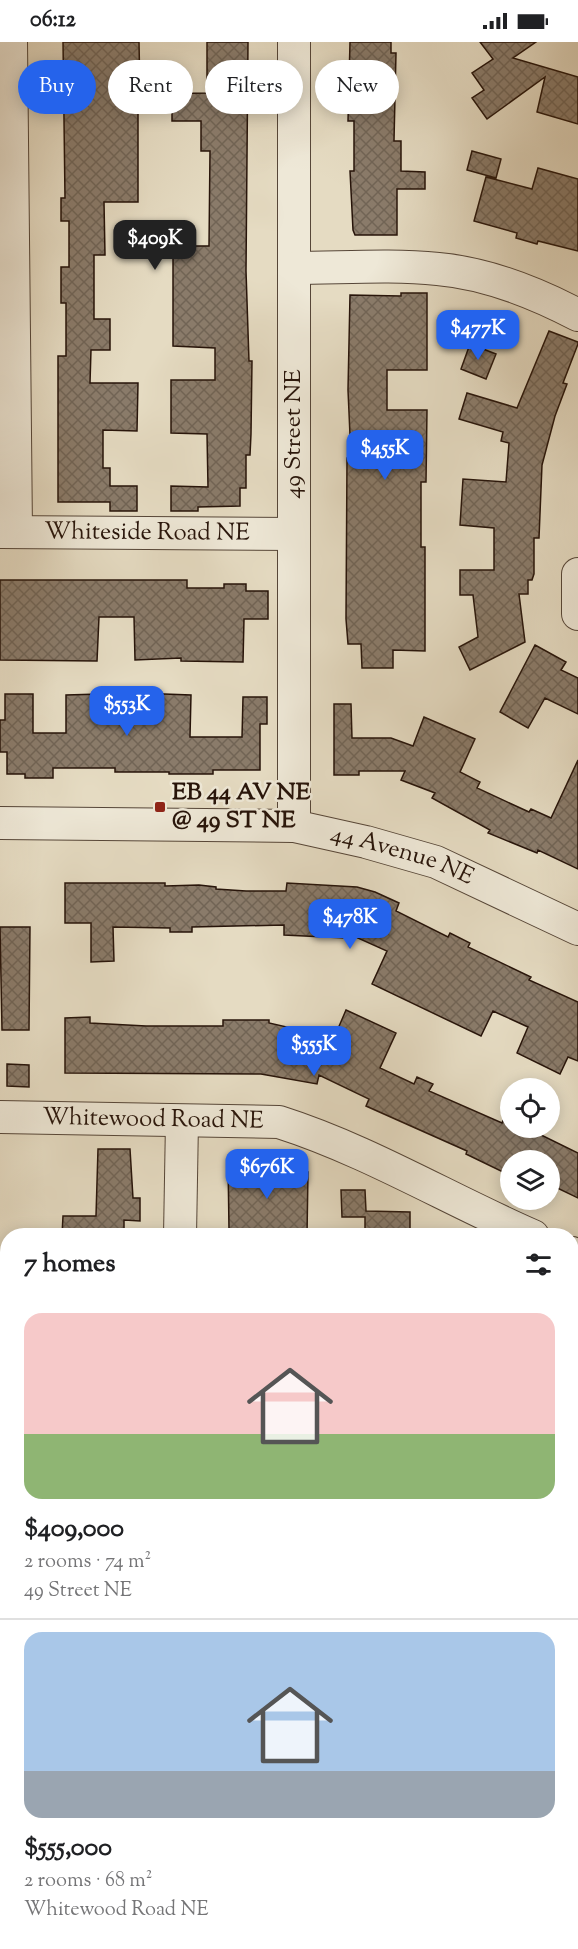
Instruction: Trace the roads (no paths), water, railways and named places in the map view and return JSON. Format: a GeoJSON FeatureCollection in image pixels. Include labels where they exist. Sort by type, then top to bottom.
{"type":"FeatureCollection","features":[{"type":"Feature","properties":{"kind":"street"},"geometry":{"type":"LineString","coordinates":[[8,532],[11,42]]}},
{"type":"Feature","properties":{"kind":"street","name":"49 Street NE"},"geometry":{"type":"LineString","coordinates":[[294,42],[294,826]]}},
{"type":"Feature","properties":{"kind":"street"},"geometry":{"type":"LineString","coordinates":[[294,268],[438,269],[483,278],[552,302],[578,315]]}},
{"type":"Feature","properties":{"kind":"street","name":"Whiteside Road NE"},"geometry":{"type":"LineString","coordinates":[[8,532],[294,534]]}},
{"type":"Feature","properties":{"kind":"street"},"geometry":{"type":"LineString","coordinates":[[578,574],[578,614]]}},
{"type":"Feature","properties":{"kind":"street","name":"44 Avenue NE"},"geometry":{"type":"LineString","coordinates":[[0,823],[294,826],[366,842],[436,862],[578,929]]}},
{"type":"Feature","properties":{"kind":"street","name":"Whitewood Road NE"},"geometry":{"type":"LineString","coordinates":[[0,1117],[279,1122],[321,1136],[464,1221],[496,1228]]}},
{"type":"Feature","properties":{"kind":"street"},"geometry":{"type":"LineString","coordinates":[[180,1228],[182,1120]]}},
{"type":"Feature","properties":{"kind":"place","name":"EB 44 AV NE @ 49 ST NE"},"geometry":{"type":"Point","coordinates":[160,807]}}]}
